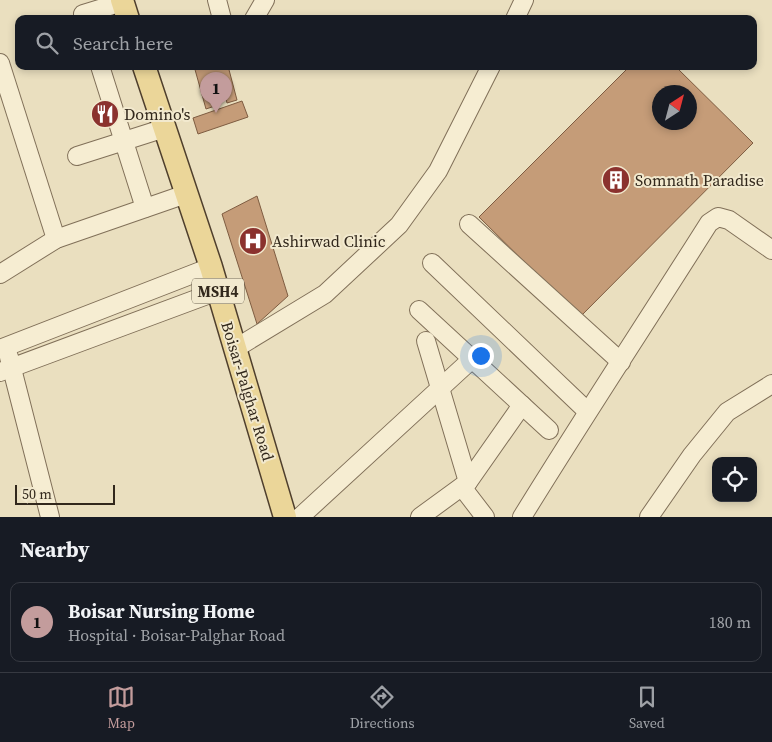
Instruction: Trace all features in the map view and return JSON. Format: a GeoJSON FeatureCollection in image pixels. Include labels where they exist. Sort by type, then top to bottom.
{"type":"FeatureCollection","features":[{"type":"Feature","properties":{"kind":"main road","name":"Boisar-Palghar Road"},"geometry":{"type":"LineString","coordinates":[[145,70],[236,348],[285,517]]}},
{"type":"Feature","properties":{"kind":"street"},"geometry":{"type":"LineString","coordinates":[[217,0],[221,15]]}},
{"type":"Feature","properties":{"kind":"street"},"geometry":{"type":"LineString","coordinates":[[256,15],[265,0]]}},
{"type":"Feature","properties":{"kind":"street"},"geometry":{"type":"LineString","coordinates":[[517,15],[524,0]]}},
{"type":"Feature","properties":{"kind":"street"},"geometry":{"type":"LineString","coordinates":[[82,11],[125,7]]}},
{"type":"Feature","properties":{"kind":"street"},"geometry":{"type":"LineString","coordinates":[[0,63],[56,239]]}},
{"type":"Feature","properties":{"kind":"street"},"geometry":{"type":"LineString","coordinates":[[101,70],[145,208]]}},
{"type":"Feature","properties":{"kind":"street"},"geometry":{"type":"LineString","coordinates":[[236,348],[325,294],[399,225],[438,171],[489,70]]}},
{"type":"Feature","properties":{"kind":"street"},"geometry":{"type":"LineString","coordinates":[[76,156],[165,128]]}},
{"type":"Feature","properties":{"kind":"street"},"geometry":{"type":"LineString","coordinates":[[1,271],[56,239],[186,194]]}},
{"type":"Feature","properties":{"kind":"street"},"geometry":{"type":"LineString","coordinates":[[522,517],[709,223],[718,217],[729,220],[772,250]]}},
{"type":"Feature","properties":{"kind":"street"},"geometry":{"type":"LineString","coordinates":[[470,224],[622,362]]}},
{"type":"Feature","properties":{"kind":"street"},"geometry":{"type":"LineString","coordinates":[[432,262],[588,411]]}},
{"type":"Feature","properties":{"kind":"street"},"geometry":{"type":"LineString","coordinates":[[50,517],[6,370],[3,348],[210,268]]}},
{"type":"Feature","properties":{"kind":"street"},"geometry":{"type":"LineString","coordinates":[[6,370],[218,291]]}},
{"type":"Feature","properties":{"kind":"street"},"geometry":{"type":"LineString","coordinates":[[419,310],[549,430]]}},
{"type":"Feature","properties":{"kind":"street"},"geometry":{"type":"LineString","coordinates":[[426,341],[441,388],[465,484],[485,517]]}},
{"type":"Feature","properties":{"kind":"street"},"geometry":{"type":"LineString","coordinates":[[300,517],[472,359]]}},
{"type":"Feature","properties":{"kind":"street"},"geometry":{"type":"LineString","coordinates":[[649,517],[692,455],[727,412],[772,384]]}},
{"type":"Feature","properties":{"kind":"street"},"geometry":{"type":"LineString","coordinates":[[420,517],[465,484],[522,405]]}},
{"type":"Feature","properties":{"kind":"building"},"geometry":{"type":"Polygon","coordinates":[[[195,70],[229,70],[237,100],[227,103],[226,99],[217,101],[218,105],[206,109],[195,70]]]}},
{"type":"Feature","properties":{"kind":"building","name":"Somnath Paradise"},"geometry":{"type":"Polygon","coordinates":[[[626,70],[679,70],[694,85],[652,85],[652,130],[697,130],[697,88],[753,143],[580,317],[479,217],[626,70]]]}},
{"type":"Feature","properties":{"kind":"building"},"geometry":{"type":"Polygon","coordinates":[[[242,101],[248,117],[198,134],[193,118],[242,101]]]}},
{"type":"Feature","properties":{"kind":"building"},"geometry":{"type":"Polygon","coordinates":[[[257,196],[288,296],[257,324],[222,214],[257,196]]]}},
{"type":"Feature","properties":{"kind":"place","name":"Boisar Nursing Home"},"geometry":{"type":"Point","coordinates":[216,113]}},
{"type":"Feature","properties":{"kind":"place","name":"Domino's"},"geometry":{"type":"Point","coordinates":[105,114]}},
{"type":"Feature","properties":{"kind":"place","name":"Somnath Paradise"},"geometry":{"type":"Point","coordinates":[616,180]}},
{"type":"Feature","properties":{"kind":"place","name":"Ashirwad Clinic"},"geometry":{"type":"Point","coordinates":[253,241]}}]}
